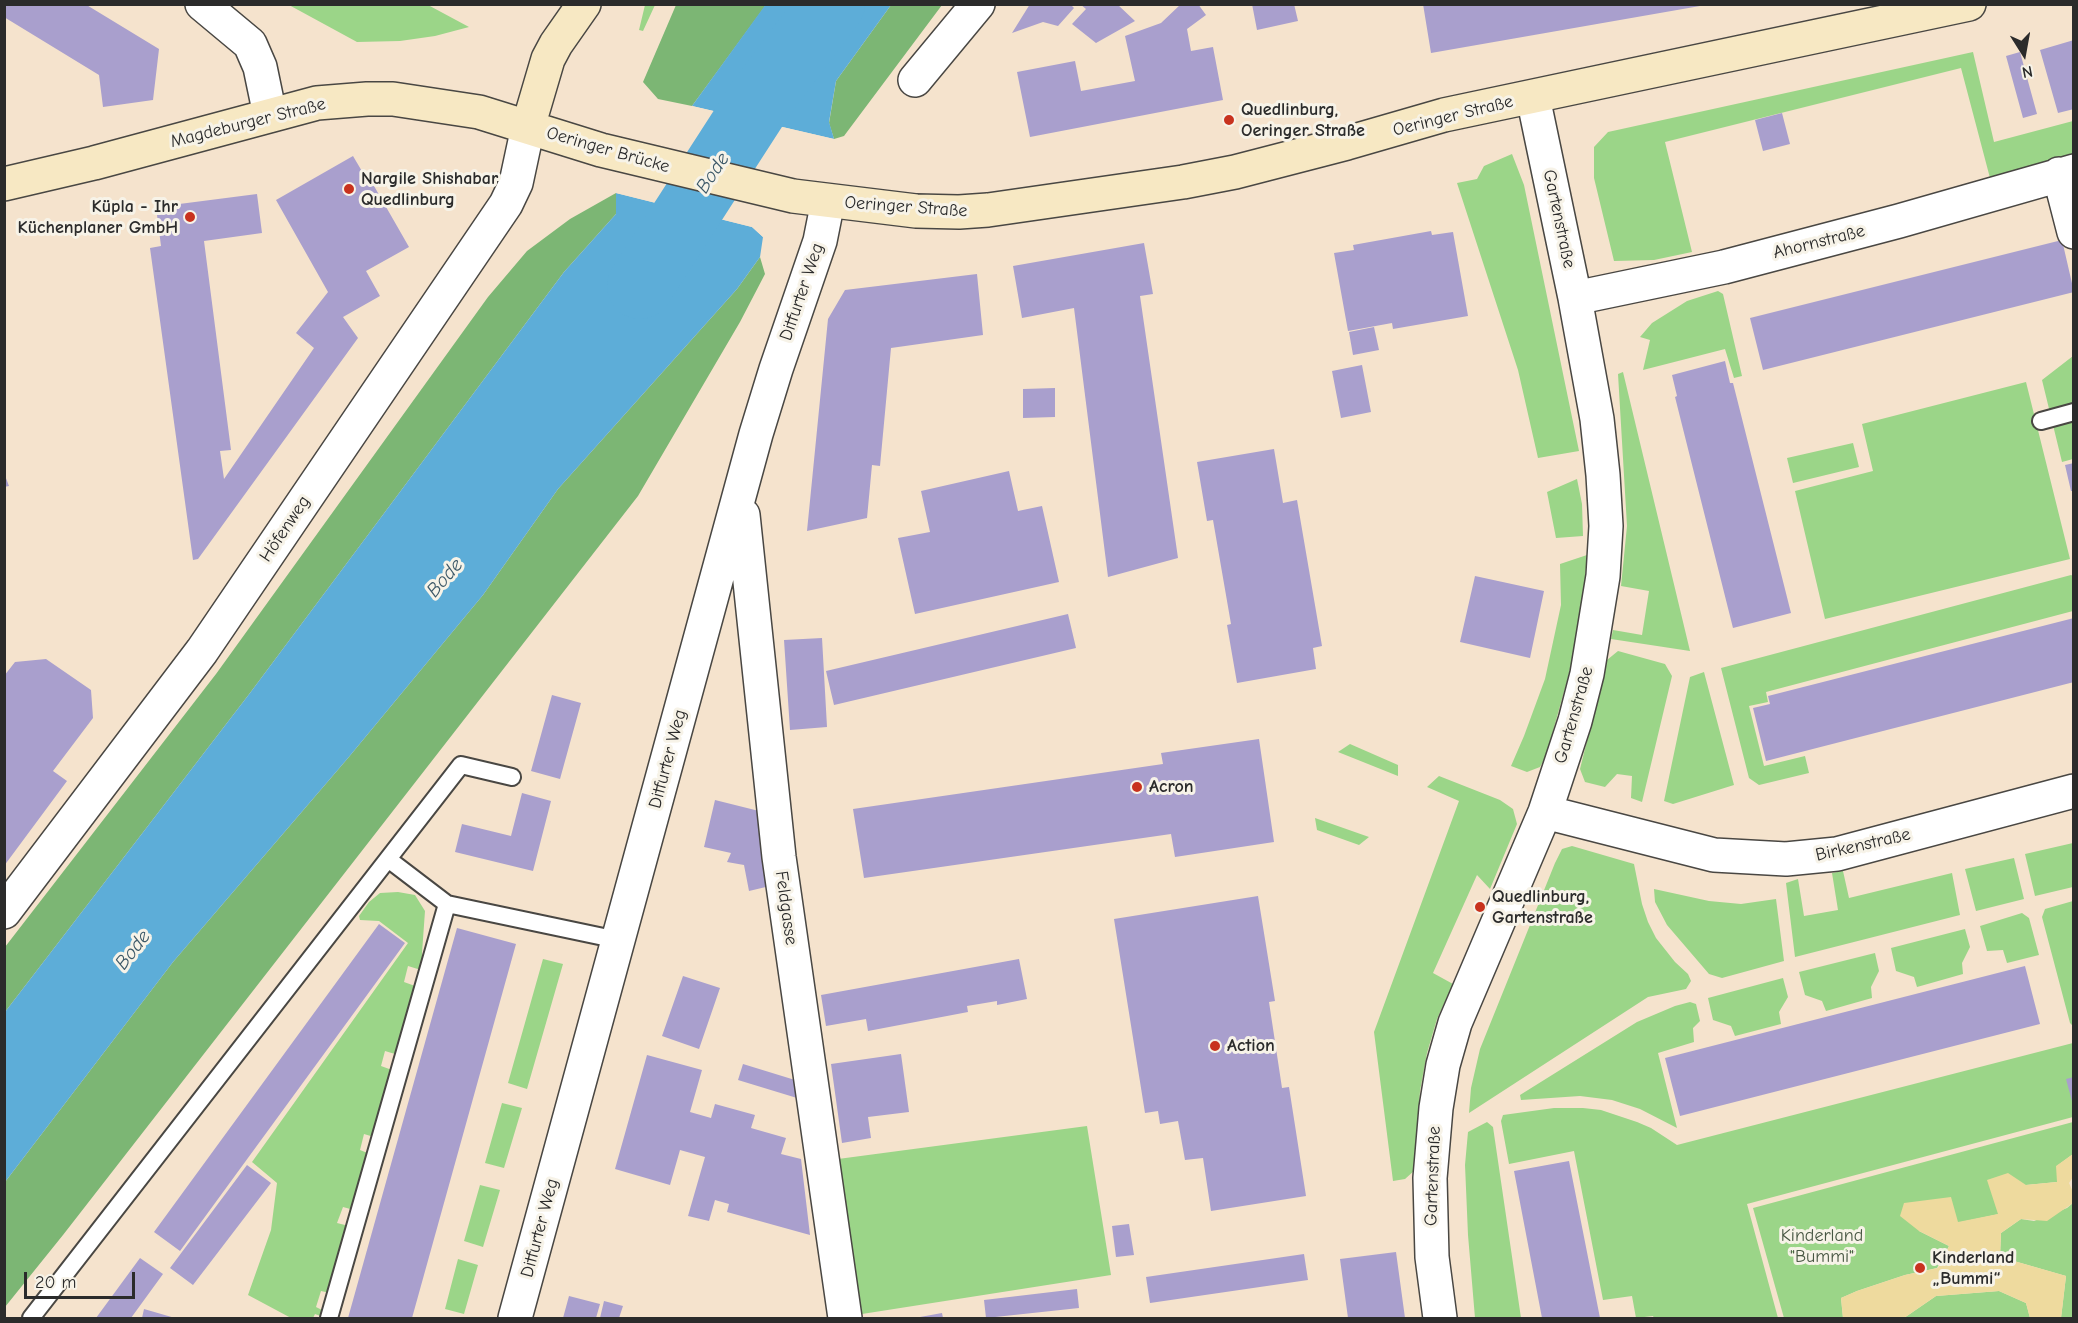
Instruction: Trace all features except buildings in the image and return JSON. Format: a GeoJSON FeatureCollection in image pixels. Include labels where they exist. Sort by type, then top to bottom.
{"type":"FeatureCollection","features":[{"type":"Feature","properties":{"kind":"main road"},"geometry":{"type":"LineString","coordinates":[[528,127],[548,59],[584,4]]}},
{"type":"Feature","properties":{"kind":"main road","name":"Oeringer Straße"},"geometry":{"type":"LineString","coordinates":[[793,196],[937,212],[1032,205],[1182,182],[1235,172],[1444,115],[1969,4]]}},
{"type":"Feature","properties":{"kind":"main road","name":"Magdeburger Straße"},"geometry":{"type":"LineString","coordinates":[[4,184],[94,163],[317,104],[367,99],[404,99],[479,112],[528,127]]}},
{"type":"Feature","properties":{"kind":"main road","name":"Oeringer Brücke"},"geometry":{"type":"LineString","coordinates":[[528,127],[633,159],[793,196]]}},
{"type":"Feature","properties":{"kind":"street"},"geometry":{"type":"LineString","coordinates":[[202,4],[250,44],[260,67],[270,115]]}},
{"type":"Feature","properties":{"kind":"street"},"geometry":{"type":"LineString","coordinates":[[915,80],[978,4]]}},
{"type":"Feature","properties":{"kind":"street","name":"Gartenstraße"},"geometry":{"type":"LineString","coordinates":[[1440,1318],[1432,1257],[1430,1201],[1435,1118],[1443,1065],[1455,1023],[1545,812],[1575,721],[1587,674],[1603,576],[1606,526],[1604,475],[1597,419],[1575,298],[1533,97]]}},
{"type":"Feature","properties":{"kind":"street","name":"Höfenweg"},"geometry":{"type":"LineString","coordinates":[[4,912],[202,651],[507,204],[516,183],[528,127]]}},
{"type":"Feature","properties":{"kind":"street","name":"Ahornstraße"},"geometry":{"type":"LineString","coordinates":[[1575,298],[1724,267],[1899,221],[2066,172],[2073,232]]}},
{"type":"Feature","properties":{"kind":"street","name":"Ditfurter Weg"},"geometry":{"type":"LineString","coordinates":[[515,1318],[756,434],[820,241],[828,201]]}},
{"type":"Feature","properties":{"kind":"street","name":"Feldgasse"},"geometry":{"type":"LineString","coordinates":[[741,495],[779,857],[844,1318]]}},
{"type":"Feature","properties":{"kind":"street","name":"Birkenstraße"},"geometry":{"type":"LineString","coordinates":[[1545,812],[1714,855],[1748,859],[1795,859],[1837,854],[2073,791]]}},
{"type":"Feature","properties":{"kind":"lane"},"geometry":{"type":"LineString","coordinates":[[2041,421],[2073,412]]}},
{"type":"Feature","properties":{"kind":"lane"},"geometry":{"type":"LineString","coordinates":[[31,1318],[461,765],[512,777]]}},
{"type":"Feature","properties":{"kind":"lane"},"geometry":{"type":"LineString","coordinates":[[388,859],[447,904],[618,940]]}},
{"type":"Feature","properties":{"kind":"lane"},"geometry":{"type":"LineString","coordinates":[[329,1318],[447,904]]}},
{"type":"Feature","properties":{"kind":"green space"},"geometry":{"type":"Polygon","coordinates":[[[289,5],[428,5],[469,27],[435,36],[400,41],[357,42],[289,5]]]}},
{"type":"Feature","properties":{"kind":"green space"},"geometry":{"type":"Polygon","coordinates":[[[645,5],[655,5],[643,31],[639,30],[645,5]]]}},
{"type":"Feature","properties":{"kind":"green space"},"geometry":{"type":"Polygon","coordinates":[[[676,5],[766,5],[692,106],[658,99],[643,82],[676,5]]]}},
{"type":"Feature","properties":{"kind":"green space"},"geometry":{"type":"Polygon","coordinates":[[[891,5],[942,5],[844,136],[834,139],[829,123],[836,81],[891,5]]]}},
{"type":"Feature","properties":{"kind":"green space"},"geometry":{"type":"Polygon","coordinates":[[[1973,52],[1994,142],[2073,121],[2073,156],[1990,178],[1961,68],[1665,142],[1692,252],[1654,260],[1614,261],[1594,178],[1594,147],[1608,132],[1973,52]]]}},
{"type":"Feature","properties":{"kind":"green space"},"geometry":{"type":"Polygon","coordinates":[[[1512,154],[1524,185],[1579,451],[1538,458],[1518,370],[1457,183],[1477,179],[1484,166],[1512,154]]]}},
{"type":"Feature","properties":{"kind":"green space"},"geometry":{"type":"Polygon","coordinates":[[[616,193],[616,214],[564,272],[250,693],[5,1012],[5,947],[216,674],[488,297],[527,251],[570,219],[616,193]]]}},
{"type":"Feature","properties":{"kind":"green space"},"geometry":{"type":"Polygon","coordinates":[[[760,257],[765,274],[740,322],[638,496],[5,1307],[5,1182],[173,962],[348,758],[483,595],[558,489],[737,289],[760,257]]]}},
{"type":"Feature","properties":{"kind":"green space"},"geometry":{"type":"Polygon","coordinates":[[[1718,291],[1723,294],[1742,376],[1734,378],[1725,349],[1643,370],[1650,340],[1640,337],[1652,323],[1687,301],[1718,291]]]}},
{"type":"Feature","properties":{"kind":"green space"},"geometry":{"type":"Polygon","coordinates":[[[2073,356],[2073,459],[2062,462],[2042,380],[2073,356]]]}},
{"type":"Feature","properties":{"kind":"green space"},"geometry":{"type":"Polygon","coordinates":[[[1623,372],[1690,651],[1611,639],[1613,630],[1642,635],[1649,591],[1621,586],[1627,526],[1618,374],[1623,372]]]}},
{"type":"Feature","properties":{"kind":"green space"},"geometry":{"type":"Polygon","coordinates":[[[2026,382],[2070,559],[1825,619],[1795,491],[1873,471],[1862,424],[2026,382]]]}},
{"type":"Feature","properties":{"kind":"green space"},"geometry":{"type":"Polygon","coordinates":[[[1853,443],[1859,467],[1793,483],[1787,458],[1853,443]]]}},
{"type":"Feature","properties":{"kind":"green space"},"geometry":{"type":"Polygon","coordinates":[[[1577,479],[1582,504],[1583,536],[1556,538],[1547,492],[1577,479]]]}},
{"type":"Feature","properties":{"kind":"green space"},"geometry":{"type":"Polygon","coordinates":[[[1587,555],[1581,625],[1567,681],[1546,756],[1540,767],[1527,772],[1511,766],[1545,679],[1561,605],[1560,564],[1587,555]]]}},
{"type":"Feature","properties":{"kind":"green space"},"geometry":{"type":"Polygon","coordinates":[[[2073,576],[2073,611],[1766,692],[1768,702],[1749,706],[1764,766],[1805,756],[1809,773],[1759,785],[1749,778],[1721,668],[2073,576]]]}},
{"type":"Feature","properties":{"kind":"green space"},"geometry":{"type":"Polygon","coordinates":[[[1618,651],[1665,664],[1672,676],[1642,802],[1631,798],[1632,776],[1617,774],[1605,787],[1585,782],[1580,769],[1607,660],[1618,651]]]}},
{"type":"Feature","properties":{"kind":"green space"},"geometry":{"type":"Polygon","coordinates":[[[1704,672],[1734,785],[1673,804],[1664,801],[1690,677],[1704,672]]]}},
{"type":"Feature","properties":{"kind":"green space"},"geometry":{"type":"Polygon","coordinates":[[[1350,744],[1398,765],[1398,776],[1338,752],[1350,744]]]}},
{"type":"Feature","properties":{"kind":"green space"},"geometry":{"type":"Polygon","coordinates":[[[1439,776],[1500,800],[1513,809],[1517,824],[1490,889],[1477,875],[1433,973],[1453,984],[1437,1019],[1427,1053],[1420,1091],[1415,1170],[1405,1179],[1393,1181],[1374,1032],[1459,801],[1427,787],[1439,776]]]}},
{"type":"Feature","properties":{"kind":"green space"},"geometry":{"type":"Polygon","coordinates":[[[1315,818],[1369,837],[1359,845],[1317,830],[1315,818]]]}},
{"type":"Feature","properties":{"kind":"green space"},"geometry":{"type":"Polygon","coordinates":[[[2073,843],[2073,887],[2035,896],[2025,854],[2073,843]]]}},
{"type":"Feature","properties":{"kind":"green space"},"geometry":{"type":"Polygon","coordinates":[[[1572,846],[1634,864],[1648,922],[1656,938],[1688,974],[1691,981],[1686,989],[1648,997],[1469,1113],[1471,1088],[1480,1049],[1555,863],[1562,849],[1572,846]]]}},
{"type":"Feature","properties":{"kind":"green space"},"geometry":{"type":"Polygon","coordinates":[[[2014,858],[2024,899],[1976,911],[1965,869],[2014,858]]]}},
{"type":"Feature","properties":{"kind":"green space"},"geometry":{"type":"Polygon","coordinates":[[[1843,871],[1849,898],[1952,873],[1960,915],[1795,957],[1786,883],[1798,879],[1804,916],[1838,910],[1832,873],[1843,871]]]}},
{"type":"Feature","properties":{"kind":"green space"},"geometry":{"type":"Polygon","coordinates":[[[1654,889],[1709,901],[1741,904],[1776,899],[1784,961],[1722,978],[1709,974],[1667,925],[1655,902],[1654,889]]]}},
{"type":"Feature","properties":{"kind":"green space"},"geometry":{"type":"Polygon","coordinates":[[[398,892],[415,895],[425,911],[423,964],[421,970],[408,966],[404,982],[415,986],[395,1054],[385,1051],[381,1066],[392,1070],[374,1137],[364,1134],[360,1150],[370,1154],[354,1210],[343,1207],[337,1223],[349,1226],[330,1293],[321,1291],[316,1307],[324,1311],[323,1317],[315,1314],[313,1318],[291,1318],[248,1295],[271,1230],[277,1183],[252,1162],[408,943],[379,921],[360,920],[359,916],[369,902],[380,893],[398,892]]]}},
{"type":"Feature","properties":{"kind":"green space"},"geometry":{"type":"Polygon","coordinates":[[[2074,901],[2073,1026],[2070,1023],[2042,917],[2045,909],[2074,901]]]}},
{"type":"Feature","properties":{"kind":"green space"},"geometry":{"type":"Polygon","coordinates":[[[2022,913],[2029,918],[2039,955],[2007,963],[2003,950],[1987,951],[1980,926],[2022,913]]]}},
{"type":"Feature","properties":{"kind":"green space"},"geometry":{"type":"Polygon","coordinates":[[[1965,929],[1970,947],[1962,963],[1963,974],[1917,987],[1914,977],[1896,971],[1891,948],[1965,929]]]}},
{"type":"Feature","properties":{"kind":"green space"},"geometry":{"type":"Polygon","coordinates":[[[1875,953],[1879,971],[1871,987],[1872,998],[1826,1011],[1822,1001],[1805,995],[1799,972],[1875,953]]]}},
{"type":"Feature","properties":{"kind":"green space"},"geometry":{"type":"Polygon","coordinates":[[[543,959],[563,964],[527,1089],[508,1083],[543,959]]]}},
{"type":"Feature","properties":{"kind":"green space"},"geometry":{"type":"Polygon","coordinates":[[[1783,978],[1788,997],[1779,1012],[1781,1024],[1735,1036],[1731,1026],[1713,1020],[1708,998],[1783,978]]]}},
{"type":"Feature","properties":{"kind":"green space"},"geometry":{"type":"Polygon","coordinates":[[[1690,1002],[1696,1004],[1700,1021],[1693,1028],[1694,1042],[1658,1053],[1677,1128],[1640,1109],[1612,1100],[1580,1096],[1521,1100],[1520,1095],[1637,1022],[1690,1002]]]}},
{"type":"Feature","properties":{"kind":"green space"},"geometry":{"type":"Polygon","coordinates":[[[2073,1043],[2073,1117],[1747,1204],[1778,1318],[1654,1318],[1653,1316],[1636,1318],[1632,1296],[1603,1300],[1574,1151],[1509,1164],[1501,1121],[1503,1115],[1554,1108],[1601,1110],[1651,1128],[1677,1145],[2073,1043]]]}},
{"type":"Feature","properties":{"kind":"green space"},"geometry":{"type":"Polygon","coordinates":[[[502,1103],[522,1108],[504,1168],[485,1163],[502,1103]]]}},
{"type":"Feature","properties":{"kind":"green space"},"geometry":{"type":"Polygon","coordinates":[[[1487,1122],[1493,1127],[1521,1318],[1475,1318],[1465,1165],[1468,1132],[1487,1122]]]}},
{"type":"Feature","properties":{"kind":"green space","name":"Kinderland \"Bummi\""},"geometry":{"type":"Polygon","coordinates":[[[2073,1122],[2073,1154],[2057,1166],[2057,1182],[2026,1185],[1999,1214],[1919,1231],[1949,1246],[1937,1268],[1905,1275],[1841,1298],[1843,1318],[1784,1318],[1753,1208],[2073,1122]]]}},
{"type":"Feature","properties":{"kind":"green space"},"geometry":{"type":"Polygon","coordinates":[[[1087,1126],[1111,1275],[862,1314],[838,1159],[1087,1126]]]}},
{"type":"Feature","properties":{"kind":"green space"},"geometry":{"type":"Polygon","coordinates":[[[480,1185],[500,1190],[483,1247],[464,1241],[480,1185]]]}},
{"type":"Feature","properties":{"kind":"green space"},"geometry":{"type":"Polygon","coordinates":[[[2073,1203],[2073,1318],[2061,1318],[2066,1276],[2000,1257],[2001,1233],[2021,1219],[2034,1221],[2067,1208],[2073,1203]]]}},
{"type":"Feature","properties":{"kind":"green space"},"geometry":{"type":"Polygon","coordinates":[[[458,1259],[478,1265],[464,1314],[445,1309],[458,1259]]]}},
{"type":"Feature","properties":{"kind":"green space"},"geometry":{"type":"Polygon","coordinates":[[[1999,1291],[2026,1303],[2030,1318],[1904,1318],[1936,1296],[1999,1291]]]}},
{"type":"Feature","properties":{"kind":"sand"},"geometry":{"type":"Polygon","coordinates":[[[2073,1154],[2073,1177],[2069,1183],[2073,1192],[2073,1203],[2047,1221],[2021,1219],[2001,1233],[2000,1257],[2066,1276],[2061,1318],[2030,1318],[2026,1303],[1999,1291],[1936,1296],[1904,1318],[1843,1318],[1841,1298],[1905,1275],[1938,1268],[1949,1246],[1919,1231],[1900,1216],[1904,1203],[1951,1197],[1958,1222],[1998,1214],[1987,1180],[2008,1173],[2026,1185],[2057,1182],[2056,1166],[2073,1154]]]}},
{"type":"Feature","properties":{"kind":"water"},"geometry":{"type":"Polygon","coordinates":[[[766,4],[891,5],[836,81],[829,122],[834,139],[692,106],[766,4]]]}},
{"type":"Feature","properties":{"kind":"water"},"geometry":{"type":"Polygon","coordinates":[[[616,193],[752,227],[763,237],[760,257],[737,289],[558,489],[483,595],[348,758],[173,962],[5,1182],[5,1012],[250,693],[564,272],[616,214],[616,193]]]}},
{"type":"Feature","properties":{"kind":"pier"},"geometry":{"type":"Polygon","coordinates":[[[689,106],[834,139],[832,142],[691,109],[689,106]]]}},
{"type":"Feature","properties":{"kind":"pier"},"geometry":{"type":"Polygon","coordinates":[[[618,190],[753,224],[765,234],[763,237],[752,227],[616,193],[618,190]]]}},
{"type":"Feature","properties":{"kind":"waterway","name":"Bode"},"geometry":{"type":"LineString","coordinates":[[640,286],[760,100],[832,4]]}},
{"type":"Feature","properties":{"kind":"place","name":"Quedlinburg, Oeringer Straße"},"geometry":{"type":"Point","coordinates":[1229,120]}},
{"type":"Feature","properties":{"kind":"place","name":"Nargile Shishabar Quedlinburg"},"geometry":{"type":"Point","coordinates":[349,189]}},
{"type":"Feature","properties":{"kind":"place","name":"Küpla - Ihr Küchenplaner GmbH"},"geometry":{"type":"Point","coordinates":[190,217]}},
{"type":"Feature","properties":{"kind":"place","name":"Acron"},"geometry":{"type":"Point","coordinates":[1137,787]}},
{"type":"Feature","properties":{"kind":"place","name":"Quedlinburg, Gartenstraße"},"geometry":{"type":"Point","coordinates":[1480,907]}},
{"type":"Feature","properties":{"kind":"place","name":"Action"},"geometry":{"type":"Point","coordinates":[1215,1046]}},
{"type":"Feature","properties":{"kind":"place","name":"Kinderland „Bummi“"},"geometry":{"type":"Point","coordinates":[1920,1268]}}]}
